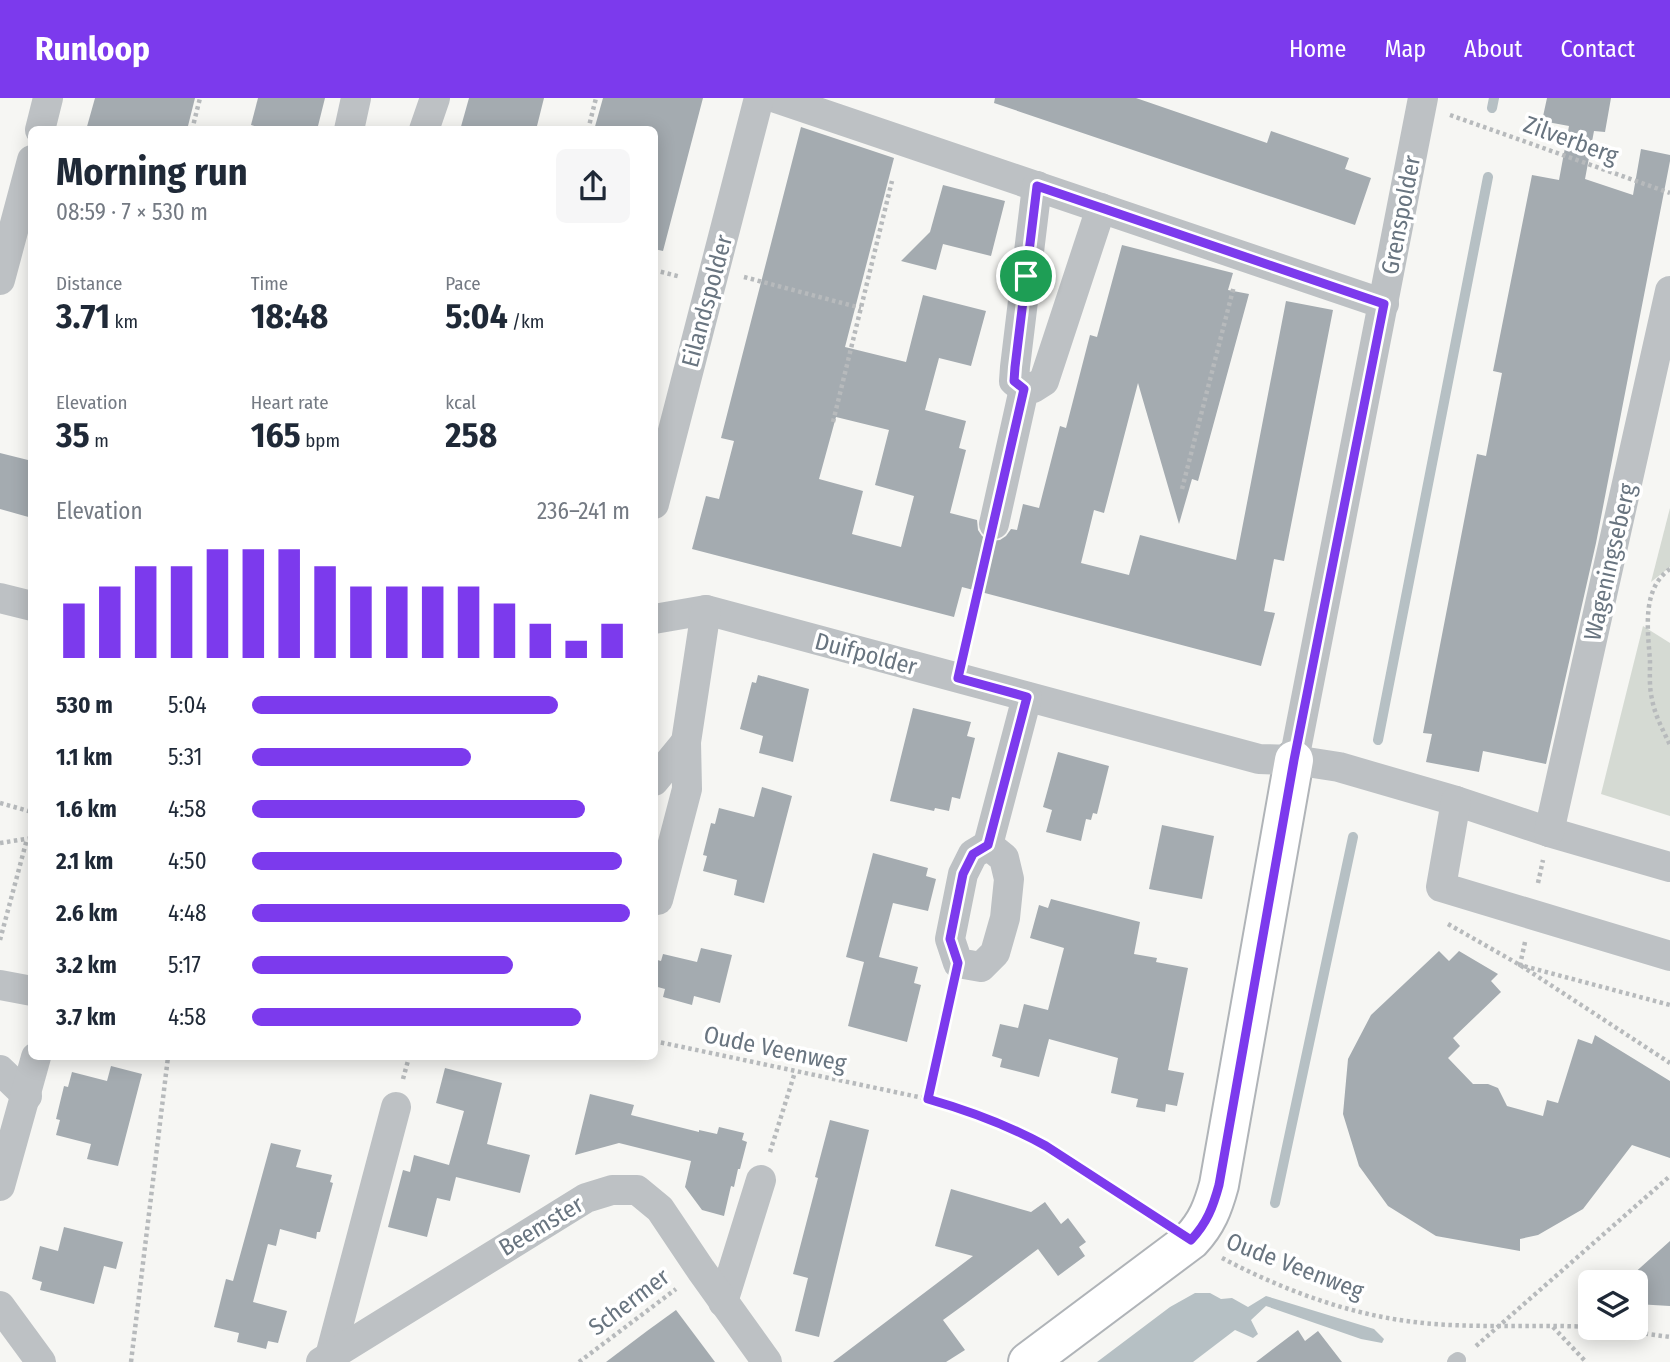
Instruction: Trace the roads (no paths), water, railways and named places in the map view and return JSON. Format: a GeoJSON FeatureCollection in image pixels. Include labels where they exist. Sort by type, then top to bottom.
{"type":"FeatureCollection","features":[{"type":"Feature","properties":{"kind":"street"},"geometry":{"type":"LineString","coordinates":[[41,126],[48,98]]}},
{"type":"Feature","properties":{"kind":"street"},"geometry":{"type":"LineString","coordinates":[[350,126],[355,98]]}},
{"type":"Feature","properties":{"kind":"street"},"geometry":{"type":"LineString","coordinates":[[425,126],[435,98]]}},
{"type":"Feature","properties":{"kind":"street","name":"Eilandspolder"},"geometry":{"type":"LineString","coordinates":[[658,488],[759,98]]}},
{"type":"Feature","properties":{"kind":"street"},"geometry":{"type":"LineString","coordinates":[[776,98],[1384,304]]}},
{"type":"Feature","properties":{"kind":"street","name":"Grenspolder"},"geometry":{"type":"LineString","coordinates":[[1028,1362],[1191,1240],[1211,1213],[1219,1185],[1294,760],[1384,304],[1415,100]]}},
{"type":"Feature","properties":{"kind":"street"},"geometry":{"type":"LineString","coordinates":[[0,280],[28,175]]}},
{"type":"Feature","properties":{"kind":"street"},"geometry":{"type":"LineString","coordinates":[[1037,186],[1014,381],[1024,389],[1033,388],[1044,381],[1101,208]]}},
{"type":"Feature","properties":{"kind":"street","name":"Wageningseberg"},"geometry":{"type":"LineString","coordinates":[[1549,832],[1670,291]]}},
{"type":"Feature","properties":{"kind":"street"},"geometry":{"type":"LineString","coordinates":[[994,524],[1024,389]]}},
{"type":"Feature","properties":{"kind":"street"},"geometry":{"type":"LineString","coordinates":[[0,598],[28,605]]}},
{"type":"Feature","properties":{"kind":"street"},"geometry":{"type":"LineString","coordinates":[[658,900],[688,789],[686,742],[705,610]]}},
{"type":"Feature","properties":{"kind":"street","name":"Duifpolder"},"geometry":{"type":"LineString","coordinates":[[658,618],[705,610],[1259,759],[1294,760]]}},
{"type":"Feature","properties":{"kind":"street"},"geometry":{"type":"LineString","coordinates":[[988,845],[1004,858],[1009,879],[1005,918],[995,953],[981,967],[958,963],[950,939],[963,874],[973,854],[988,845],[1027,697]]}},
{"type":"Feature","properties":{"kind":"street"},"geometry":{"type":"LineString","coordinates":[[658,776],[686,742]]}},
{"type":"Feature","properties":{"kind":"street"},"geometry":{"type":"LineString","coordinates":[[1294,760],[1339,767],[1670,867]]}},
{"type":"Feature","properties":{"kind":"street"},"geometry":{"type":"LineString","coordinates":[[1456,801],[1441,887],[1670,956]]}},
{"type":"Feature","properties":{"kind":"street"},"geometry":{"type":"LineString","coordinates":[[0,985],[28,990]]}},
{"type":"Feature","properties":{"kind":"street"},"geometry":{"type":"LineString","coordinates":[[0,1186],[35,1060]]}},
{"type":"Feature","properties":{"kind":"street"},"geometry":{"type":"LineString","coordinates":[[0,1070],[27,1096]]}},
{"type":"Feature","properties":{"kind":"street","name":"Beemster"},"geometry":{"type":"LineString","coordinates":[[326,1359],[396,1107]]}},
{"type":"Feature","properties":{"kind":"street"},"geometry":{"type":"LineString","coordinates":[[723,1301],[761,1180]]}},
{"type":"Feature","properties":{"kind":"street","name":"Beemster"},"geometry":{"type":"LineString","coordinates":[[326,1359],[586,1198],[612,1190],[637,1190],[660,1209],[767,1362]]}},
{"type":"Feature","properties":{"kind":"street"},"geometry":{"type":"LineString","coordinates":[[0,1306],[41,1362]]}},
{"type":"Feature","properties":{"kind":"waterway"},"geometry":{"type":"LineString","coordinates":[[1492,108],[1494,98]]}},
{"type":"Feature","properties":{"kind":"waterway"},"geometry":{"type":"LineString","coordinates":[[1378,740],[1488,177]]}},
{"type":"Feature","properties":{"kind":"waterway"},"geometry":{"type":"LineString","coordinates":[[1275,1203],[1353,837]]}}]}
